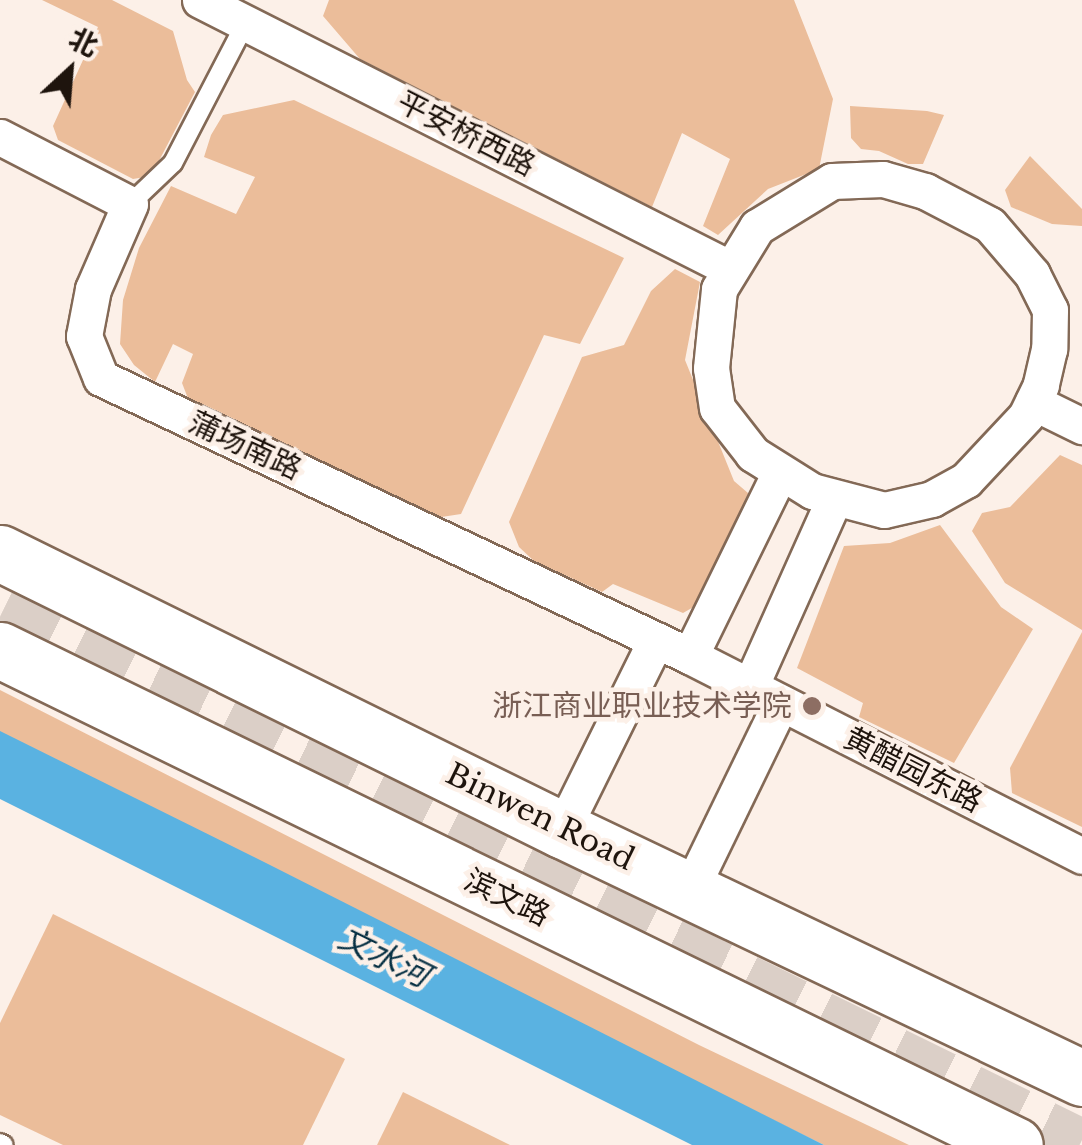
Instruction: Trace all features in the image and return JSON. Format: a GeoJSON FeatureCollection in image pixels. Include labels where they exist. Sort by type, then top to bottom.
{"type":"FeatureCollection","features":[{"type":"Feature","properties":{"kind":"main road","name":"Binwen Road"},"geometry":{"type":"LineString","coordinates":[[0,553],[562,830],[1082,1078]]}},
{"type":"Feature","properties":{"kind":"main road","name":"滨文路"},"geometry":{"type":"LineString","coordinates":[[0,650],[1015,1145]]}},
{"type":"Feature","properties":{"kind":"street","name":"平安桥西路"},"geometry":{"type":"LineString","coordinates":[[200,0],[255,11],[731,269]]}},
{"type":"Feature","properties":{"kind":"street"},"geometry":{"type":"LineString","coordinates":[[0,136],[130,204]]}},
{"type":"Feature","properties":{"kind":"street"},"geometry":{"type":"LineString","coordinates":[[882,180],[925,190],[990,225],[1032,274],[1050,310],[1049,349],[1033,402],[1000,447],[966,480],[932,499],[884,510],[834,499],[779,474],[752,454],[717,408],[712,368],[714,325],[719,289],[731,269],[756,227],[832,181],[882,180]]}},
{"type":"Feature","properties":{"kind":"street","name":"蒲场南路"},"geometry":{"type":"LineString","coordinates":[[130,204],[93,289],[84,336],[101,378],[690,656]]}},
{"type":"Feature","properties":{"kind":"street"},"geometry":{"type":"LineString","coordinates":[[1033,402],[1082,426]]}},
{"type":"Feature","properties":{"kind":"street"},"geometry":{"type":"LineString","coordinates":[[690,656],[779,474]]}},
{"type":"Feature","properties":{"kind":"street"},"geometry":{"type":"LineString","coordinates":[[690,890],[766,695],[834,499]]}},
{"type":"Feature","properties":{"kind":"street"},"geometry":{"type":"LineString","coordinates":[[562,830],[656,640]]}},
{"type":"Feature","properties":{"kind":"street","name":"黄醋园东路"},"geometry":{"type":"LineString","coordinates":[[690,656],[1082,856]]}},
{"type":"Feature","properties":{"kind":"lane"},"geometry":{"type":"LineString","coordinates":[[130,204],[173,163],[255,11]]}},
{"type":"Feature","properties":{"kind":"shaded area"},"geometry":{"type":"Polygon","coordinates":[[[42,0],[112,0],[173,31],[187,80],[195,92],[151,176],[133,179],[58,140],[53,126],[98,27],[42,0]]]}},
{"type":"Feature","properties":{"kind":"shaded area"},"geometry":{"type":"Polygon","coordinates":[[[329,0],[794,0],[833,99],[819,169],[768,189],[718,235],[703,226],[730,159],[682,133],[652,207],[360,59],[323,16],[329,0]]]}},
{"type":"Feature","properties":{"kind":"shaded area"},"geometry":{"type":"Polygon","coordinates":[[[294,100],[624,258],[580,344],[544,335],[461,514],[435,518],[189,401],[182,383],[193,354],[173,344],[155,382],[134,365],[120,344],[123,300],[139,248],[171,186],[236,214],[255,177],[204,157],[211,135],[223,115],[294,100]]]}},
{"type":"Feature","properties":{"kind":"shaded area"},"geometry":{"type":"Polygon","coordinates":[[[850,106],[944,115],[923,164],[908,164],[879,151],[861,149],[851,138],[850,106]]]}},
{"type":"Feature","properties":{"kind":"shaded area"},"geometry":{"type":"Polygon","coordinates":[[[1030,156],[1082,209],[1082,226],[1052,224],[1011,207],[1005,190],[1030,156]]]}},
{"type":"Feature","properties":{"kind":"shaded area"},"geometry":{"type":"Polygon","coordinates":[[[675,269],[700,282],[685,360],[734,481],[755,499],[697,605],[683,613],[613,584],[602,592],[534,561],[519,547],[509,522],[582,357],[624,345],[651,291],[675,269]]]}},
{"type":"Feature","properties":{"kind":"shaded area"},"geometry":{"type":"Polygon","coordinates":[[[1060,455],[1082,465],[1082,630],[1005,583],[972,531],[982,513],[1010,507],[1060,455]]]}},
{"type":"Feature","properties":{"kind":"shaded area"},"geometry":{"type":"Polygon","coordinates":[[[940,525],[1001,607],[1033,629],[954,763],[859,717],[863,703],[797,668],[844,546],[890,543],[940,525]]]}},
{"type":"Feature","properties":{"kind":"shaded area"},"geometry":{"type":"Polygon","coordinates":[[[1082,632],[1082,827],[1012,793],[1010,768],[1082,632]]]}},
{"type":"Feature","properties":{"kind":"shaded area"},"geometry":{"type":"Polygon","coordinates":[[[0,690],[699,1045],[909,1145],[824,1145],[0,738],[0,690]]]}},
{"type":"Feature","properties":{"kind":"shaded area"},"geometry":{"type":"Polygon","coordinates":[[[53,914],[345,1059],[303,1145],[63,1145],[0,1115],[0,1023],[53,914]]]}},
{"type":"Feature","properties":{"kind":"shaded area"},"geometry":{"type":"Polygon","coordinates":[[[403,1092],[510,1145],[377,1145],[403,1092]]]}},
{"type":"Feature","properties":{"kind":"water","name":"文水河"},"geometry":{"type":"Polygon","coordinates":[[[0,731],[824,1145],[692,1145],[0,799],[0,731]]]}},
{"type":"Feature","properties":{"kind":"tunnel"},"geometry":{"type":"LineString","coordinates":[[0,616],[1079,1145]]}},
{"type":"Feature","properties":{"kind":"place","name":"浙江商业职业技术学院"},"geometry":{"type":"Point","coordinates":[812,706]}}]}
